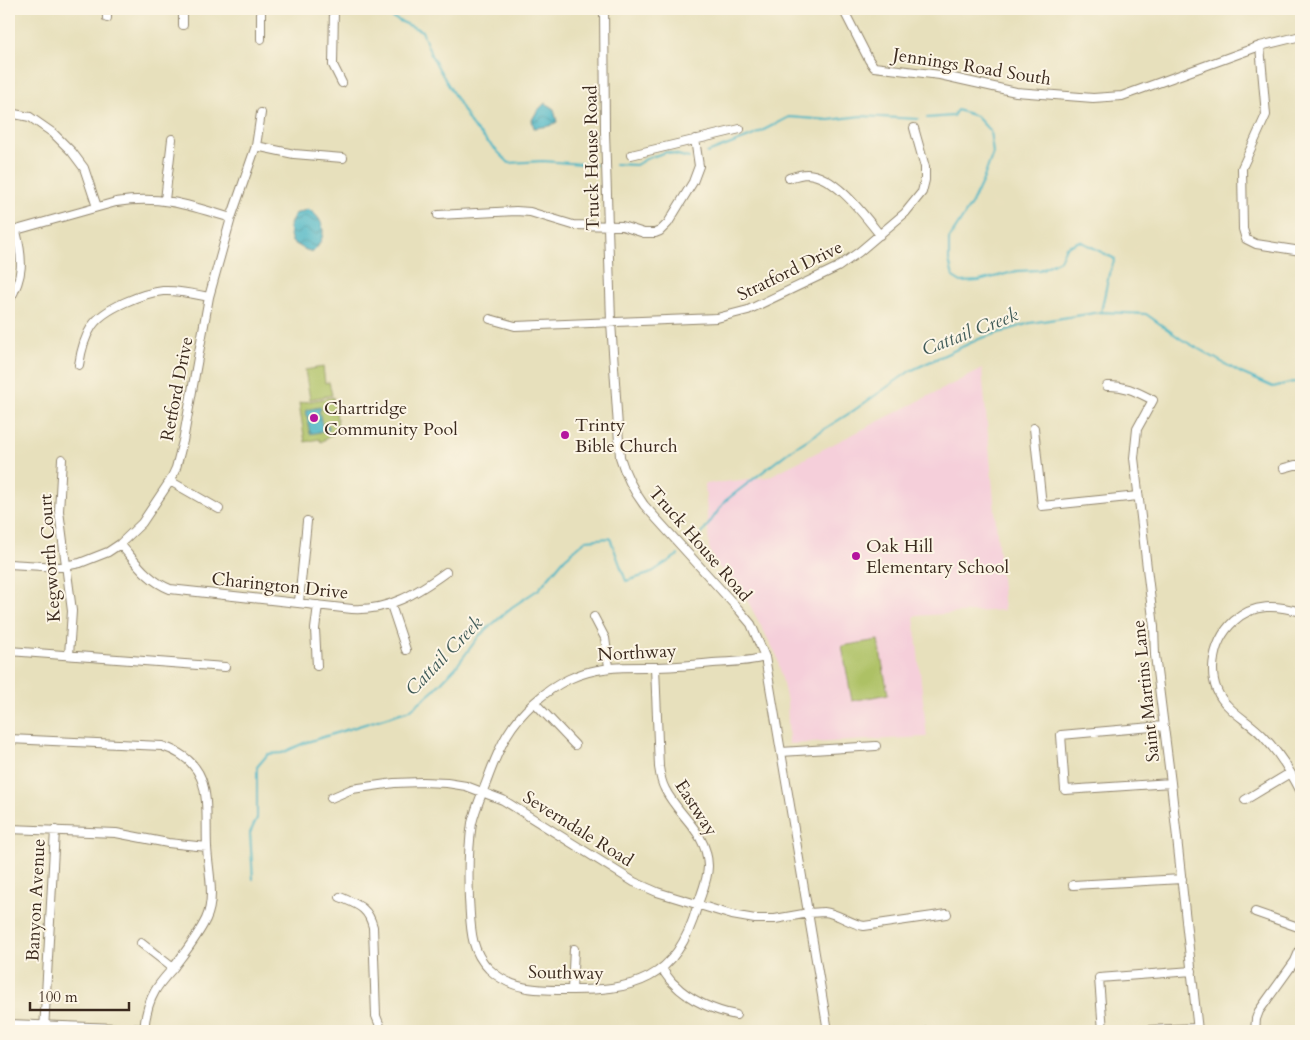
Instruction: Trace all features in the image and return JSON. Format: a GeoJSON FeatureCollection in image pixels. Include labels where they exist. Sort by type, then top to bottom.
{"type":"FeatureCollection","features":[{"type":"Feature","properties":{"kind":"street"},"geometry":{"type":"LineString","coordinates":[[107,9],[107,18]]}},
{"type":"Feature","properties":{"kind":"street"},"geometry":{"type":"LineString","coordinates":[[183,9],[183,24]]}},
{"type":"Feature","properties":{"kind":"street"},"geometry":{"type":"LineString","coordinates":[[261,9],[261,39]]}},
{"type":"Feature","properties":{"kind":"street"},"geometry":{"type":"LineString","coordinates":[[334,9],[332,64],[342,82]]}},
{"type":"Feature","properties":{"kind":"street","name":"Truck House Road"},"geometry":{"type":"LineString","coordinates":[[604,9],[611,322],[618,444],[623,468],[636,495],[644,505],[751,624],[765,657],[828,1031]]}},
{"type":"Feature","properties":{"kind":"street","name":"Jennings Road South"},"geometry":{"type":"LineString","coordinates":[[843,9],[868,60],[874,67],[940,75],[1016,92],[1093,98],[1122,96],[1260,46],[1301,36]]}},
{"type":"Feature","properties":{"kind":"street"},"geometry":{"type":"LineString","coordinates":[[1260,46],[1266,115],[1242,168],[1243,229],[1246,238],[1256,244],[1301,251]]}},
{"type":"Feature","properties":{"kind":"street","name":"Retford Drive"},"geometry":{"type":"LineString","coordinates":[[9,564],[43,567],[67,566],[93,558],[120,544],[142,523],[170,481],[176,468],[183,441],[209,297],[231,218],[256,146],[261,112]]}},
{"type":"Feature","properties":{"kind":"street"},"geometry":{"type":"LineString","coordinates":[[9,113],[30,117],[53,133],[72,152],[84,168],[97,207]]}},
{"type":"Feature","properties":{"kind":"street","name":"Stratford Drive"},"geometry":{"type":"LineString","coordinates":[[490,319],[514,326],[717,318],[748,310],[838,267],[905,214],[922,192],[924,180],[924,167],[914,128]]}},
{"type":"Feature","properties":{"kind":"street"},"geometry":{"type":"LineString","coordinates":[[632,154],[740,129]]}},
{"type":"Feature","properties":{"kind":"street"},"geometry":{"type":"LineString","coordinates":[[165,200],[172,139]]}},
{"type":"Feature","properties":{"kind":"street"},"geometry":{"type":"LineString","coordinates":[[438,215],[516,211],[537,214],[573,225],[622,226],[649,234],[660,231],[664,228],[697,174],[700,159],[695,139]]}},
{"type":"Feature","properties":{"kind":"street"},"geometry":{"type":"LineString","coordinates":[[256,146],[294,154],[343,158]]}},
{"type":"Feature","properties":{"kind":"street"},"geometry":{"type":"LineString","coordinates":[[788,178],[812,174],[832,183],[858,207],[880,234]]}},
{"type":"Feature","properties":{"kind":"street"},"geometry":{"type":"LineString","coordinates":[[9,301],[17,287],[21,270],[20,250],[12,232],[97,207],[134,199],[165,200],[183,203],[231,218]]}},
{"type":"Feature","properties":{"kind":"street"},"geometry":{"type":"LineString","coordinates":[[79,365],[86,336],[98,319],[110,310],[152,294],[163,292],[209,297]]}},
{"type":"Feature","properties":{"kind":"street","name":"Saint Martins Lane"},"geometry":{"type":"LineString","coordinates":[[1107,386],[1118,385],[1127,387],[1152,400],[1135,436],[1134,458],[1154,627],[1154,655],[1171,783],[1198,1030]]}},
{"type":"Feature","properties":{"kind":"street"},"geometry":{"type":"LineString","coordinates":[[1034,428],[1042,506],[1138,496]]}},
{"type":"Feature","properties":{"kind":"street","name":"Kegworth Court"},"geometry":{"type":"LineString","coordinates":[[62,459],[59,511],[72,611],[69,655]]}},
{"type":"Feature","properties":{"kind":"street"},"geometry":{"type":"LineString","coordinates":[[1284,468],[1301,465]]}},
{"type":"Feature","properties":{"kind":"street"},"geometry":{"type":"LineString","coordinates":[[170,481],[219,509]]}},
{"type":"Feature","properties":{"kind":"street"},"geometry":{"type":"LineString","coordinates":[[298,602],[307,521]]}},
{"type":"Feature","properties":{"kind":"street","name":"Charington Drive"},"geometry":{"type":"LineString","coordinates":[[120,544],[147,576],[170,589],[363,610],[391,605],[417,592],[446,572]]}},
{"type":"Feature","properties":{"kind":"street"},"geometry":{"type":"LineString","coordinates":[[317,666],[316,629],[318,605]]}},
{"type":"Feature","properties":{"kind":"street"},"geometry":{"type":"LineString","coordinates":[[391,605],[406,650]]}},
{"type":"Feature","properties":{"kind":"street"},"geometry":{"type":"LineString","coordinates":[[1301,612],[1279,606],[1256,608],[1245,612],[1224,631],[1216,646],[1214,656],[1215,683],[1227,706],[1261,734],[1278,753],[1301,792]]}},
{"type":"Feature","properties":{"kind":"street"},"geometry":{"type":"LineString","coordinates":[[594,617],[605,638],[609,667]]}},
{"type":"Feature","properties":{"kind":"street"},"geometry":{"type":"LineString","coordinates":[[9,651],[225,667]]}},
{"type":"Feature","properties":{"kind":"street","name":"Northway"},"geometry":{"type":"LineString","coordinates":[[483,792],[506,736],[535,702],[567,679],[582,673],[609,667],[656,667],[746,662],[765,657]]}},
{"type":"Feature","properties":{"kind":"street","name":"Eastway"},"geometry":{"type":"LineString","coordinates":[[656,667],[658,766],[661,781],[672,800],[696,829],[702,840],[707,862],[706,880],[698,904]]}},
{"type":"Feature","properties":{"kind":"street"},"geometry":{"type":"LineString","coordinates":[[535,702],[575,745]]}},
{"type":"Feature","properties":{"kind":"street"},"geometry":{"type":"LineString","coordinates":[[1163,726],[1061,735],[1065,790],[1171,783]]}},
{"type":"Feature","properties":{"kind":"street"},"geometry":{"type":"LineString","coordinates":[[9,739],[162,746],[189,761],[203,781],[206,797],[210,898],[208,913],[197,935],[154,992],[148,1006],[144,1030],[44,1028],[9,1024]]}},
{"type":"Feature","properties":{"kind":"street"},"geometry":{"type":"LineString","coordinates":[[781,752],[876,746]]}},
{"type":"Feature","properties":{"kind":"street"},"geometry":{"type":"LineString","coordinates":[[1245,800],[1290,773]]}},
{"type":"Feature","properties":{"kind":"street","name":"Severndale Road"},"geometry":{"type":"LineString","coordinates":[[331,798],[352,789],[394,783],[448,783],[483,792],[503,800],[634,882],[657,892],[732,915],[755,919],[775,919],[808,913],[830,913],[864,926],[947,914]]}},
{"type":"Feature","properties":{"kind":"street","name":"Southway"},"geometry":{"type":"LineString","coordinates":[[483,792],[473,820],[467,871],[470,927],[476,950],[491,971],[509,983],[534,990],[572,990],[610,989],[642,981],[662,969],[677,953],[694,920],[698,904]]}},
{"type":"Feature","properties":{"kind":"street"},"geometry":{"type":"LineString","coordinates":[[9,829],[116,832],[168,843],[207,847]]}},
{"type":"Feature","properties":{"kind":"street","name":"Banyon Avenue"},"geometry":{"type":"LineString","coordinates":[[44,1028],[55,830]]}},
{"type":"Feature","properties":{"kind":"street"},"geometry":{"type":"LineString","coordinates":[[1073,885],[1182,879]]}},
{"type":"Feature","properties":{"kind":"street"},"geometry":{"type":"LineString","coordinates":[[340,897],[364,908],[371,920],[373,927],[376,1016],[382,1031]]}},
{"type":"Feature","properties":{"kind":"street"},"geometry":{"type":"LineString","coordinates":[[1255,912],[1301,928]]}},
{"type":"Feature","properties":{"kind":"street"},"geometry":{"type":"LineString","coordinates":[[141,943],[173,968]]}},
{"type":"Feature","properties":{"kind":"street"},"geometry":{"type":"LineString","coordinates":[[1255,1031],[1259,1011],[1298,963],[1301,946]]}},
{"type":"Feature","properties":{"kind":"street"},"geometry":{"type":"LineString","coordinates":[[572,990],[574,949]]}},
{"type":"Feature","properties":{"kind":"street"},"geometry":{"type":"LineString","coordinates":[[662,969],[674,984],[686,993],[711,1008],[736,1015]]}},
{"type":"Feature","properties":{"kind":"street"},"geometry":{"type":"LineString","coordinates":[[1103,1031],[1099,978],[1192,971]]}},
{"type":"Feature","properties":{"kind":"street"},"geometry":{"type":"LineString","coordinates":[[1123,1031],[1198,1030]]}},
{"type":"Feature","properties":{"kind":"shaded area","name":"Oak Hill Elementary School"},"geometry":{"type":"Polygon","coordinates":[[[982,369],[1004,610],[914,616],[927,737],[789,744],[787,702],[777,656],[746,598],[716,564],[709,548],[705,484],[768,477],[982,369]]]}},
{"type":"Feature","properties":{"kind":"green space"},"geometry":{"type":"Polygon","coordinates":[[[323,367],[325,383],[329,382],[332,395],[310,399],[305,370],[323,367]]]}},
{"type":"Feature","properties":{"kind":"green space"},"geometry":{"type":"Polygon","coordinates":[[[333,397],[339,430],[321,442],[319,439],[305,442],[299,403],[333,397]]]}},
{"type":"Feature","properties":{"kind":"green space"},"geometry":{"type":"Polygon","coordinates":[[[878,640],[888,694],[852,701],[842,646],[878,640]]]}},
{"type":"Feature","properties":{"kind":"water"},"geometry":{"type":"Polygon","coordinates":[[[545,103],[554,109],[557,122],[549,126],[534,128],[532,120],[545,103]]]}},
{"type":"Feature","properties":{"kind":"water"},"geometry":{"type":"Polygon","coordinates":[[[308,209],[318,218],[323,229],[321,240],[313,252],[292,242],[290,234],[290,224],[295,214],[308,209]]]}},
{"type":"Feature","properties":{"kind":"water","name":"Chartridge Community Pool"},"geometry":{"type":"Polygon","coordinates":[[[320,407],[322,426],[329,425],[329,430],[310,434],[306,410],[320,407]]]}},
{"type":"Feature","properties":{"kind":"waterway"},"geometry":{"type":"LineString","coordinates":[[393,18],[422,31],[431,55],[472,126],[509,163],[543,161],[596,165]]}},
{"type":"Feature","properties":{"kind":"waterway"},"geometry":{"type":"LineString","coordinates":[[927,118],[953,116],[957,110],[976,116],[990,131],[993,153],[983,180],[972,203],[949,239],[949,260],[953,277],[961,282],[979,281],[1017,271],[1040,270],[1060,260],[1066,247],[1080,241],[1115,259],[1109,274],[1101,312]]}},
{"type":"Feature","properties":{"kind":"waterway"},"geometry":{"type":"LineString","coordinates":[[707,153],[752,136],[789,117],[829,120],[861,116],[918,119]]}},
{"type":"Feature","properties":{"kind":"waterway"},"geometry":{"type":"LineString","coordinates":[[615,164],[636,165],[646,159],[666,152],[689,158]]}},
{"type":"Feature","properties":{"kind":"waterway","name":"Cattail Creek"},"geometry":{"type":"LineString","coordinates":[[690,544],[699,538],[725,501],[791,450],[853,411],[910,371],[979,339],[1030,323],[1101,312],[1146,314],[1181,339],[1241,373],[1273,387],[1293,382],[1301,383]]}},
{"type":"Feature","properties":{"kind":"waterway","name":"Cattail Creek"},"geometry":{"type":"LineString","coordinates":[[253,879],[250,833],[257,818],[257,767],[268,754],[282,753],[304,743],[410,710],[432,692],[456,667],[479,636],[512,607],[539,589],[565,558],[586,540],[610,538],[626,581],[649,574],[678,555]]}},
{"type":"Feature","properties":{"kind":"place","name":"Chartridge Community Pool"},"geometry":{"type":"Point","coordinates":[314,418]}},
{"type":"Feature","properties":{"kind":"place","name":"Trinty Bible Church"},"geometry":{"type":"Point","coordinates":[565,435]}},
{"type":"Feature","properties":{"kind":"place","name":"Oak Hill Elementary School"},"geometry":{"type":"Point","coordinates":[856,556]}}]}
